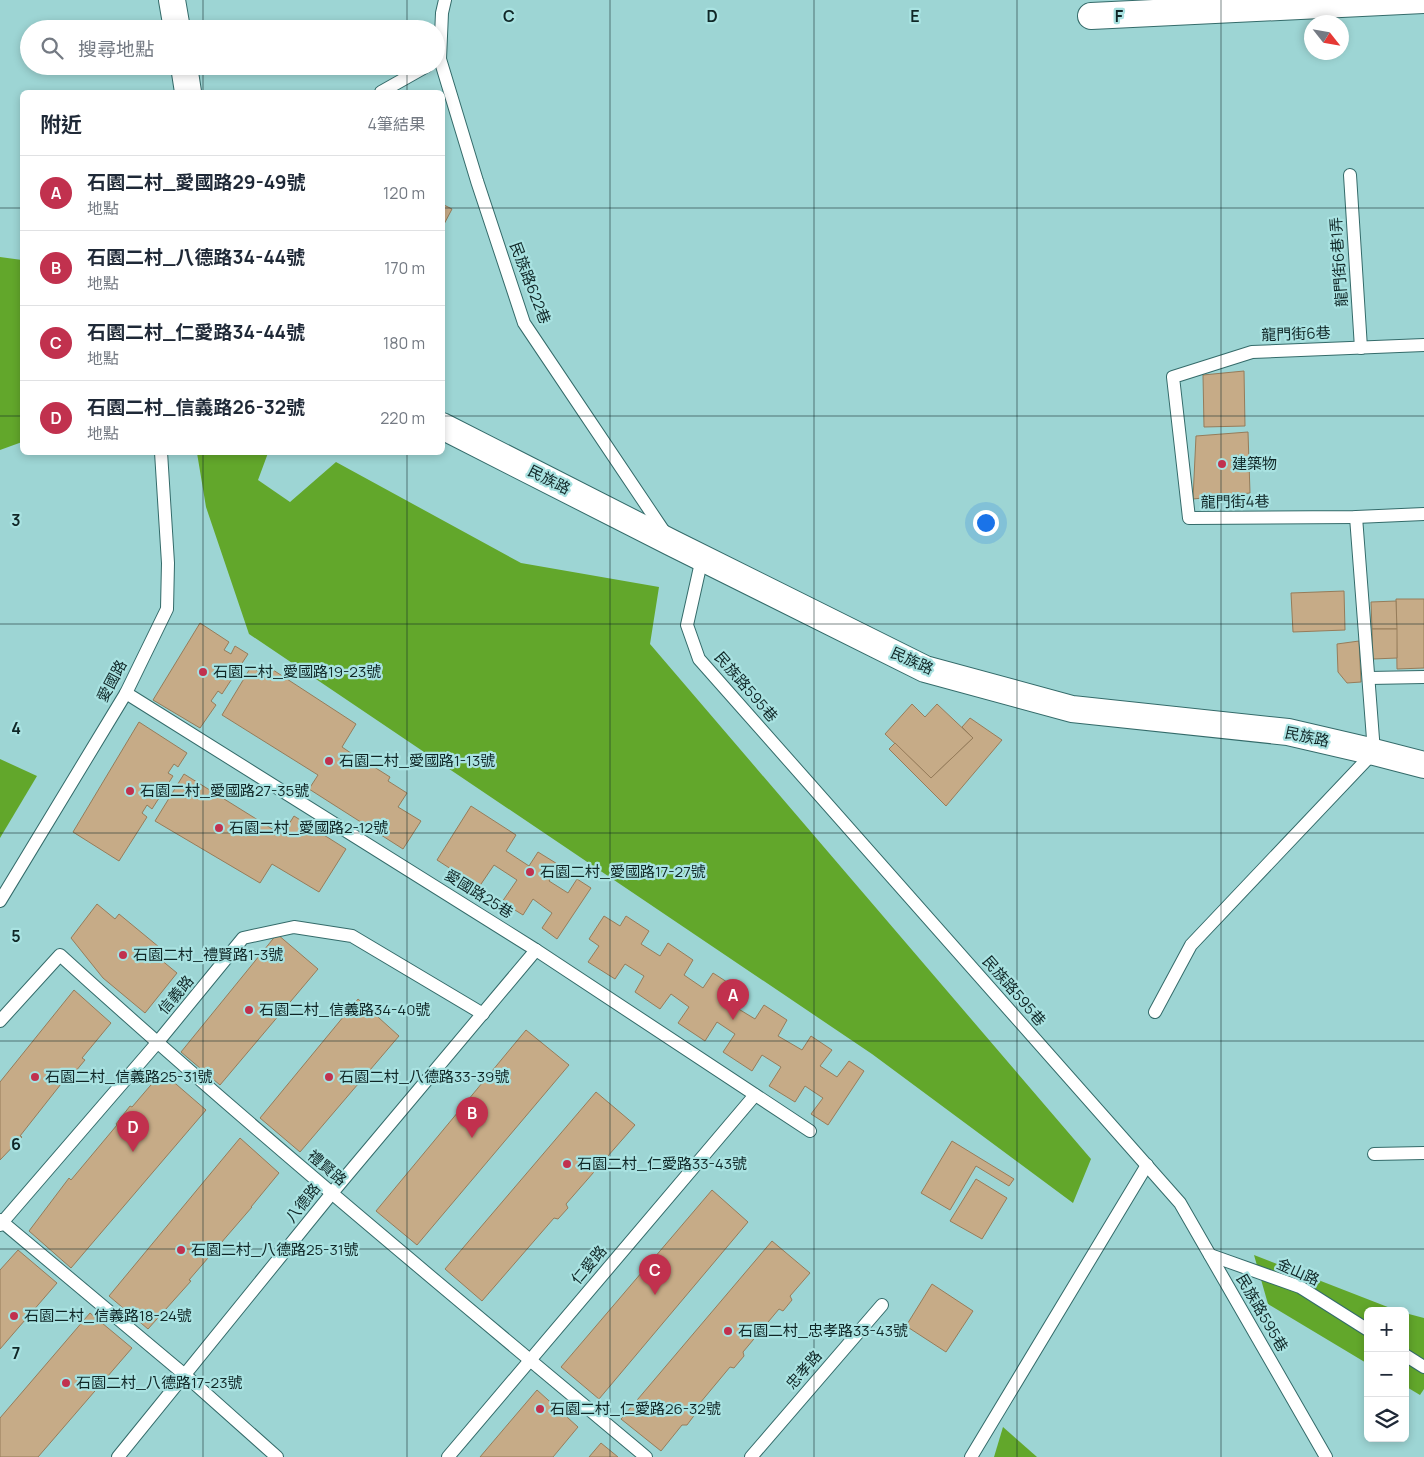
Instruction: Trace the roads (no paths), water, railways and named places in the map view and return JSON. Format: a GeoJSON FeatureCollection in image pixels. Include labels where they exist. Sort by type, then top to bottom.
{"type":"FeatureCollection","features":[{"type":"Feature","properties":{"kind":"street"},"geometry":{"type":"LineString","coordinates":[[172,0],[175,20]]}},
{"type":"Feature","properties":{"kind":"street"},"geometry":{"type":"LineString","coordinates":[[1092,16],[1424,0]]}},
{"type":"Feature","properties":{"kind":"street"},"geometry":{"type":"LineString","coordinates":[[185,75],[188,90]]}},
{"type":"Feature","properties":{"kind":"street","name":"民族路"},"geometry":{"type":"LineString","coordinates":[[445,428],[925,669],[1072,709],[1288,732],[1424,765]]}},
{"type":"Feature","properties":{"kind":"lane","name":"民族路622巷"},"geometry":{"type":"LineString","coordinates":[[441,20],[445,0]]}},
{"type":"Feature","properties":{"kind":"lane"},"geometry":{"type":"LineString","coordinates":[[385,90],[411,75]]}},
{"type":"Feature","properties":{"kind":"lane","name":"民族路622巷"},"geometry":{"type":"LineString","coordinates":[[443,75],[524,323],[672,543]]}},
{"type":"Feature","properties":{"kind":"lane","name":"龍門街6巷1弄"},"geometry":{"type":"LineString","coordinates":[[1350,175],[1361,348]]}},
{"type":"Feature","properties":{"kind":"lane","name":"龍門街6巷"},"geometry":{"type":"LineString","coordinates":[[1173,377],[1252,352],[1424,345]]}},
{"type":"Feature","properties":{"kind":"lane","name":"龍門街4巷"},"geometry":{"type":"LineString","coordinates":[[1173,377],[1189,518],[1356,517],[1424,514]]}},
{"type":"Feature","properties":{"kind":"lane","name":"愛國路"},"geometry":{"type":"LineString","coordinates":[[0,901],[126,693],[167,609],[168,563],[161,455]]}},
{"type":"Feature","properties":{"kind":"lane"},"geometry":{"type":"LineString","coordinates":[[1155,1012],[1190,945],[1374,752],[1356,517]]}},
{"type":"Feature","properties":{"kind":"lane","name":"民族路595巷"},"geometry":{"type":"LineString","coordinates":[[702,558],[687,625],[699,659],[1180,1203],[1326,1457]]}},
{"type":"Feature","properties":{"kind":"lane"},"geometry":{"type":"LineString","coordinates":[[1369,678],[1424,677]]}},
{"type":"Feature","properties":{"kind":"lane","name":"愛國路25巷"},"geometry":{"type":"LineString","coordinates":[[126,693],[536,950],[810,1131]]}},
{"type":"Feature","properties":{"kind":"lane","name":"信義路"},"geometry":{"type":"LineString","coordinates":[[1,1222],[157,1043],[243,938],[294,927],[352,936],[483,1014]]}},
{"type":"Feature","properties":{"kind":"lane","name":"八德路"},"geometry":{"type":"LineString","coordinates":[[118,1457],[332,1193],[536,950]]}},
{"type":"Feature","properties":{"kind":"lane","name":"禮賢路"},"geometry":{"type":"LineString","coordinates":[[0,1021],[60,955],[157,1043],[332,1193],[646,1457]]}},
{"type":"Feature","properties":{"kind":"lane","name":"仁愛路"},"geometry":{"type":"LineString","coordinates":[[448,1457],[755,1095]]}},
{"type":"Feature","properties":{"kind":"lane"},"geometry":{"type":"LineString","coordinates":[[1374,1154],[1424,1153]]}},
{"type":"Feature","properties":{"kind":"lane"},"geometry":{"type":"LineString","coordinates":[[971,1457],[1147,1166]]}},
{"type":"Feature","properties":{"kind":"lane"},"geometry":{"type":"LineString","coordinates":[[1,1222],[184,1375],[277,1457]]}},
{"type":"Feature","properties":{"kind":"lane","name":"金山路"},"geometry":{"type":"LineString","coordinates":[[1210,1255],[1300,1287],[1364,1327]]}},
{"type":"Feature","properties":{"kind":"lane","name":"忠孝路"},"geometry":{"type":"LineString","coordinates":[[751,1457],[882,1305]]}},
{"type":"Feature","properties":{"kind":"lane"},"geometry":{"type":"LineString","coordinates":[[1409,1357],[1424,1367]]}},
{"type":"Feature","properties":{"kind":"place","name":"建築物"},"geometry":{"type":"Point","coordinates":[1222,464]}},
{"type":"Feature","properties":{"kind":"place","name":"石園二村_愛國路19-23號"},"geometry":{"type":"Point","coordinates":[203,672]}},
{"type":"Feature","properties":{"kind":"place","name":"石園二村_愛國路1-13號"},"geometry":{"type":"Point","coordinates":[329,761]}},
{"type":"Feature","properties":{"kind":"place","name":"石園二村_愛國路27-35號"},"geometry":{"type":"Point","coordinates":[130,791]}},
{"type":"Feature","properties":{"kind":"place","name":"石園二村_愛國路2-12號"},"geometry":{"type":"Point","coordinates":[219,828]}},
{"type":"Feature","properties":{"kind":"place","name":"石園二村_愛國路17-27號"},"geometry":{"type":"Point","coordinates":[530,872]}},
{"type":"Feature","properties":{"kind":"place","name":"石園二村_禮賢路1-3號"},"geometry":{"type":"Point","coordinates":[123,955]}},
{"type":"Feature","properties":{"kind":"place","name":"石園二村_信義路34-40號"},"geometry":{"type":"Point","coordinates":[249,1010]}},
{"type":"Feature","properties":{"kind":"place","name":"石園二村_愛國路29-49號"},"geometry":{"type":"Point","coordinates":[733,1020]}},
{"type":"Feature","properties":{"kind":"place","name":"石園二村_信義路25-31號"},"geometry":{"type":"Point","coordinates":[35,1077]}},
{"type":"Feature","properties":{"kind":"place","name":"石園二村_八德路33-39號"},"geometry":{"type":"Point","coordinates":[329,1077]}},
{"type":"Feature","properties":{"kind":"place","name":"石園二村_八德路34-44號"},"geometry":{"type":"Point","coordinates":[472,1138]}},
{"type":"Feature","properties":{"kind":"place","name":"石園二村_信義路26-32號"},"geometry":{"type":"Point","coordinates":[133,1152]}},
{"type":"Feature","properties":{"kind":"place","name":"石園二村_仁愛路33-43號"},"geometry":{"type":"Point","coordinates":[567,1164]}},
{"type":"Feature","properties":{"kind":"place","name":"石園二村_八德路25-31號"},"geometry":{"type":"Point","coordinates":[181,1250]}},
{"type":"Feature","properties":{"kind":"place","name":"石園二村_仁愛路34-44號"},"geometry":{"type":"Point","coordinates":[655,1295]}},
{"type":"Feature","properties":{"kind":"place","name":"石園二村_信義路18-24號"},"geometry":{"type":"Point","coordinates":[14,1316]}},
{"type":"Feature","properties":{"kind":"place","name":"石園二村_忠孝路33-43號"},"geometry":{"type":"Point","coordinates":[728,1331]}},
{"type":"Feature","properties":{"kind":"place","name":"石園二村_八德路17-23號"},"geometry":{"type":"Point","coordinates":[66,1383]}},
{"type":"Feature","properties":{"kind":"place","name":"石園二村_仁愛路26-32號"},"geometry":{"type":"Point","coordinates":[540,1409]}}]}
